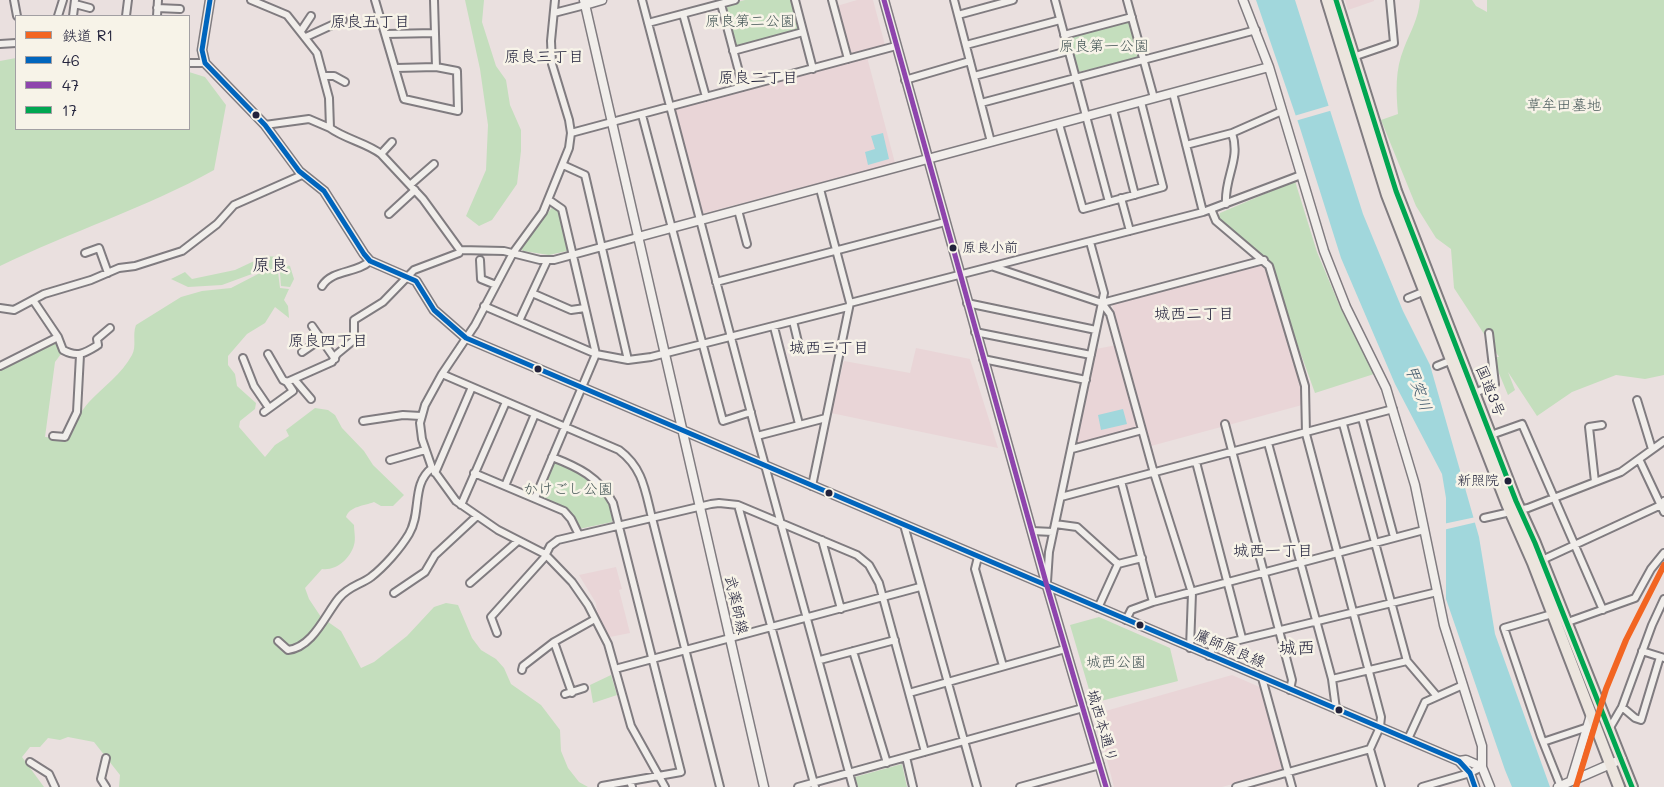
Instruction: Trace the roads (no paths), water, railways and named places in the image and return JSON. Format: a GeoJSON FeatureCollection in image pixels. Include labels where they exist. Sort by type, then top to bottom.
{"type":"FeatureCollection","features":[{"type":"Feature","properties":{"kind":"highway","name":"国道3号"},"geometry":{"type":"LineString","coordinates":[[1326,0],[1387,195],[1452,360],[1516,511],[1542,560],[1632,787]]}},
{"type":"Feature","properties":{"kind":"highway","name":"国道3号"},"geometry":{"type":"LineString","coordinates":[[1336,0],[1396,191],[1492,435],[1552,614],[1619,787]]}},
{"type":"Feature","properties":{"kind":"street"},"geometry":{"type":"LineString","coordinates":[[14,0],[17,15]]}},
{"type":"Feature","properties":{"kind":"street"},"geometry":{"type":"LineString","coordinates":[[58,15],[62,0]]}},
{"type":"Feature","properties":{"kind":"street"},"geometry":{"type":"LineString","coordinates":[[126,15],[128,0]]}},
{"type":"Feature","properties":{"kind":"street"},"geometry":{"type":"LineString","coordinates":[[157,15],[158,0]]}},
{"type":"Feature","properties":{"kind":"street"},"geometry":{"type":"LineString","coordinates":[[210,0],[202,50],[205,63],[265,125],[302,175],[317,185],[328,197],[355,242],[370,261],[407,276]]}},
{"type":"Feature","properties":{"kind":"street"},"geometry":{"type":"LineString","coordinates":[[251,0],[282,11],[306,37],[317,53],[329,98],[330,128]]}},
{"type":"Feature","properties":{"kind":"street"},"geometry":{"type":"LineString","coordinates":[[375,0],[404,100],[458,111],[457,72],[436,67],[396,68]]}},
{"type":"Feature","properties":{"kind":"street"},"geometry":{"type":"LineString","coordinates":[[434,0],[436,67]]}},
{"type":"Feature","properties":{"kind":"street"},"geometry":{"type":"LineString","coordinates":[[555,0],[551,41],[552,64],[571,133],[563,165],[549,200],[538,220],[513,253],[466,338],[442,374],[422,416],[421,429],[425,450],[433,471],[448,493],[461,506],[518,541],[545,554],[572,582],[608,644],[631,726],[665,787]]}},
{"type":"Feature","properties":{"kind":"street"},"geometry":{"type":"LineString","coordinates":[[554,13],[585,2],[602,0]]}},
{"type":"Feature","properties":{"kind":"street"},"geometry":{"type":"LineString","coordinates":[[642,0],[757,436],[820,660],[853,787]]}},
{"type":"Feature","properties":{"kind":"street"},"geometry":{"type":"LineString","coordinates":[[648,24],[735,0]]}},
{"type":"Feature","properties":{"kind":"street"},"geometry":{"type":"LineString","coordinates":[[795,0],[813,69]]}},
{"type":"Feature","properties":{"kind":"street"},"geometry":{"type":"LineString","coordinates":[[832,0],[848,59]]}},
{"type":"Feature","properties":{"kind":"street","name":"城西本通り"},"geometry":{"type":"LineString","coordinates":[[884,0],[1046,586],[1106,787]]}},
{"type":"Feature","properties":{"kind":"street"},"geometry":{"type":"LineString","coordinates":[[954,0],[991,142]]}},
{"type":"Feature","properties":{"kind":"street"},"geometry":{"type":"LineString","coordinates":[[958,15],[1013,0]]}},
{"type":"Feature","properties":{"kind":"street"},"geometry":{"type":"LineString","coordinates":[[1055,0],[1109,202]]}},
{"type":"Feature","properties":{"kind":"street"},"geometry":{"type":"LineString","coordinates":[[1128,0],[1154,98]]}},
{"type":"Feature","properties":{"kind":"street"},"geometry":{"type":"LineString","coordinates":[[1243,0],[1256,30],[1268,67],[1324,251],[1346,308],[1386,388],[1393,409],[1415,484],[1444,625],[1482,746],[1482,767],[1490,787]]}},
{"type":"Feature","properties":{"kind":"street"},"geometry":{"type":"LineString","coordinates":[[1353,56],[1394,43],[1390,0]]}},
{"type":"Feature","properties":{"kind":"street"},"geometry":{"type":"LineString","coordinates":[[73,15],[75,2],[90,8]]}},
{"type":"Feature","properties":{"kind":"street","name":"武薬師線"},"geometry":{"type":"LineString","coordinates":[[585,2],[764,787]]}},
{"type":"Feature","properties":{"kind":"street"},"geometry":{"type":"LineString","coordinates":[[721,4],[743,87]]}},
{"type":"Feature","properties":{"kind":"street"},"geometry":{"type":"LineString","coordinates":[[158,8],[180,9]]}},
{"type":"Feature","properties":{"kind":"street"},"geometry":{"type":"LineString","coordinates":[[683,14],[706,97]]}},
{"type":"Feature","properties":{"kind":"street"},"geometry":{"type":"LineString","coordinates":[[300,31],[311,16]]}},
{"type":"Feature","properties":{"kind":"street"},"geometry":{"type":"LineString","coordinates":[[1064,35],[1132,17]]}},
{"type":"Feature","properties":{"kind":"street"},"geometry":{"type":"LineString","coordinates":[[306,37],[343,20]]}},
{"type":"Feature","properties":{"kind":"street"},"geometry":{"type":"LineString","coordinates":[[966,45],[1060,20]]}},
{"type":"Feature","properties":{"kind":"street"},"geometry":{"type":"LineString","coordinates":[[981,104],[1256,30]]}},
{"type":"Feature","properties":{"kind":"street"},"geometry":{"type":"LineString","coordinates":[[733,51],[803,32]]}},
{"type":"Feature","properties":{"kind":"street"},"geometry":{"type":"LineString","coordinates":[[386,34],[435,33]]}},
{"type":"Feature","properties":{"kind":"street"},"geometry":{"type":"LineString","coordinates":[[1,44],[15,43]]}},
{"type":"Feature","properties":{"kind":"street"},"geometry":{"type":"LineString","coordinates":[[571,133],[896,46]]}},
{"type":"Feature","properties":{"kind":"street"},"geometry":{"type":"LineString","coordinates":[[974,76],[1068,51]]}},
{"type":"Feature","properties":{"kind":"street"},"geometry":{"type":"LineString","coordinates":[[905,80],[970,61]]}},
{"type":"Feature","properties":{"kind":"street"},"geometry":{"type":"LineString","coordinates":[[190,63],[205,63]]}},
{"type":"Feature","properties":{"kind":"street"},"geometry":{"type":"LineString","coordinates":[[288,382],[332,362],[337,354],[354,340],[354,320],[383,302],[414,270],[459,253],[460,250],[504,251],[546,260],[573,255],[1268,67]]}},
{"type":"Feature","properties":{"kind":"street"},"geometry":{"type":"LineString","coordinates":[[324,76],[334,76],[345,82]]}},
{"type":"Feature","properties":{"kind":"street"},"geometry":{"type":"LineString","coordinates":[[1173,93],[1203,212]]}},
{"type":"Feature","properties":{"kind":"street"},"geometry":{"type":"LineString","coordinates":[[1059,124],[1083,209],[1163,186],[1141,102]]}},
{"type":"Feature","properties":{"kind":"street"},"geometry":{"type":"LineString","coordinates":[[1113,109],[1135,195]]}},
{"type":"Feature","properties":{"kind":"street"},"geometry":{"type":"LineString","coordinates":[[1186,145],[1232,133],[1282,111]]}},
{"type":"Feature","properties":{"kind":"street"},"geometry":{"type":"LineString","coordinates":[[642,115],[723,420],[751,412]]}},
{"type":"Feature","properties":{"kind":"street"},"geometry":{"type":"LineString","coordinates":[[265,125],[309,119],[330,128],[350,140],[374,149],[413,188],[460,250]]}},
{"type":"Feature","properties":{"kind":"street"},"geometry":{"type":"LineString","coordinates":[[1226,204],[1225,192],[1237,147],[1232,133]]}},
{"type":"Feature","properties":{"kind":"street"},"geometry":{"type":"LineString","coordinates":[[381,154],[392,142]]}},
{"type":"Feature","properties":{"kind":"street"},"geometry":{"type":"LineString","coordinates":[[389,214],[434,164]]}},
{"type":"Feature","properties":{"kind":"street"},"geometry":{"type":"LineString","coordinates":[[563,165],[585,175],[628,360]]}},
{"type":"Feature","properties":{"kind":"street"},"geometry":{"type":"LineString","coordinates":[[0,308],[14,310],[44,294],[182,251],[217,224],[234,204],[302,175]]}},
{"type":"Feature","properties":{"kind":"street"},"geometry":{"type":"LineString","coordinates":[[484,306],[596,354],[628,360],[665,354],[732,338],[960,275],[1211,210],[1301,175]]}},
{"type":"Feature","properties":{"kind":"street"},"geometry":{"type":"LineString","coordinates":[[812,486],[849,305],[820,189]]}},
{"type":"Feature","properties":{"kind":"street"},"geometry":{"type":"LineString","coordinates":[[1121,198],[1130,231]]}},
{"type":"Feature","properties":{"kind":"street"},"geometry":{"type":"LineString","coordinates":[[535,498],[596,354],[562,209],[549,200]]}},
{"type":"Feature","properties":{"kind":"street"},"geometry":{"type":"LineString","coordinates":[[738,210],[747,244]]}},
{"type":"Feature","properties":{"kind":"street"},"geometry":{"type":"LineString","coordinates":[[1211,210],[1216,220],[1269,266],[1306,386],[1306,434],[1381,717],[1380,727],[1370,749],[1381,787]]}},
{"type":"Feature","properties":{"kind":"street"},"geometry":{"type":"LineString","coordinates":[[716,282],[945,222]]}},
{"type":"Feature","properties":{"kind":"street"},"geometry":{"type":"LineString","coordinates":[[1046,586],[1055,524],[1104,293],[1090,242]]}},
{"type":"Feature","properties":{"kind":"street"},"geometry":{"type":"LineString","coordinates":[[85,253],[99,248],[108,273]]}},
{"type":"Feature","properties":{"kind":"street"},"geometry":{"type":"LineString","coordinates":[[480,260],[481,279],[496,284]]}},
{"type":"Feature","properties":{"kind":"street"},"geometry":{"type":"LineString","coordinates":[[518,320],[546,260]]}},
{"type":"Feature","properties":{"kind":"street"},"geometry":{"type":"LineString","coordinates":[[994,267],[1102,303],[1264,260]]}},
{"type":"Feature","properties":{"kind":"street"},"geometry":{"type":"LineString","coordinates":[[322,286],[326,280],[336,274],[360,268],[370,261]]}},
{"type":"Feature","properties":{"kind":"street","name":"鷹師原良線"},"geometry":{"type":"LineString","coordinates":[[407,276],[421,287],[434,310],[442,319],[466,338],[1459,761],[1470,773],[1475,787]]}},
{"type":"Feature","properties":{"kind":"street"},"geometry":{"type":"LineString","coordinates":[[1408,298],[1425,292]]}},
{"type":"Feature","properties":{"kind":"street"},"geometry":{"type":"LineString","coordinates":[[532,293],[571,310],[585,308]]}},
{"type":"Feature","properties":{"kind":"street"},"geometry":{"type":"LineString","coordinates":[[33,300],[58,337],[63,350],[80,355],[98,344],[97,339],[110,328]]}},
{"type":"Feature","properties":{"kind":"street"},"geometry":{"type":"LineString","coordinates":[[967,303],[1096,330]]}},
{"type":"Feature","properties":{"kind":"street"},"geometry":{"type":"LineString","coordinates":[[1102,303],[1110,314],[1154,473],[1192,593],[1190,648]]}},
{"type":"Feature","properties":{"kind":"street"},"geometry":{"type":"LineString","coordinates":[[793,321],[798,342]]}},
{"type":"Feature","properties":{"kind":"street"},"geometry":{"type":"LineString","coordinates":[[312,326],[335,359]]}},
{"type":"Feature","properties":{"kind":"street"},"geometry":{"type":"LineString","coordinates":[[774,326],[799,424]]}},
{"type":"Feature","properties":{"kind":"street"},"geometry":{"type":"LineString","coordinates":[[975,332],[1091,355]]}},
{"type":"Feature","properties":{"kind":"street"},"geometry":{"type":"LineString","coordinates":[[1475,393],[1495,384],[1489,333]]}},
{"type":"Feature","properties":{"kind":"street"},"geometry":{"type":"LineString","coordinates":[[0,366],[58,337]]}},
{"type":"Feature","properties":{"kind":"street"},"geometry":{"type":"LineString","coordinates":[[302,352],[321,339]]}},
{"type":"Feature","properties":{"kind":"street"},"geometry":{"type":"LineString","coordinates":[[243,358],[266,410],[293,391],[288,382],[283,380],[268,354]]}},
{"type":"Feature","properties":{"kind":"street"},"geometry":{"type":"LineString","coordinates":[[53,436],[65,437],[77,412],[80,355]]}},
{"type":"Feature","properties":{"kind":"street"},"geometry":{"type":"LineString","coordinates":[[983,359],[1086,380]]}},
{"type":"Feature","properties":{"kind":"street"},"geometry":{"type":"LineString","coordinates":[[1437,366],[1452,360]]}},
{"type":"Feature","properties":{"kind":"street"},"geometry":{"type":"LineString","coordinates":[[442,374],[619,450],[634,462],[642,480],[720,787]]}},
{"type":"Feature","properties":{"kind":"street"},"geometry":{"type":"LineString","coordinates":[[294,378],[311,398]]}},
{"type":"Feature","properties":{"kind":"street"},"geometry":{"type":"LineString","coordinates":[[278,640],[288,650],[304,642],[328,617],[340,597],[355,584],[369,579],[397,549],[414,524],[420,484],[433,471],[472,387]]}},
{"type":"Feature","properties":{"kind":"street"},"geometry":{"type":"LineString","coordinates":[[1638,400],[1652,449]]}},
{"type":"Feature","properties":{"kind":"street"},"geometry":{"type":"LineString","coordinates":[[461,506],[506,402]]}},
{"type":"Feature","properties":{"kind":"street"},"geometry":{"type":"LineString","coordinates":[[1061,497],[1306,434],[1393,409]]}},
{"type":"Feature","properties":{"kind":"street"},"geometry":{"type":"LineString","coordinates":[[505,486],[535,414]]}},
{"type":"Feature","properties":{"kind":"street"},"geometry":{"type":"LineString","coordinates":[[363,421],[402,415],[422,416]]}},
{"type":"Feature","properties":{"kind":"street"},"geometry":{"type":"LineString","coordinates":[[757,436],[826,418]]}},
{"type":"Feature","properties":{"kind":"street"},"geometry":{"type":"LineString","coordinates":[[1362,418],[1394,537]]}},
{"type":"Feature","properties":{"kind":"street"},"geometry":{"type":"LineString","coordinates":[[1225,424],[1292,680],[1290,690]]}},
{"type":"Feature","properties":{"kind":"street"},"geometry":{"type":"LineString","coordinates":[[1343,424],[1407,661],[1436,695]]}},
{"type":"Feature","properties":{"kind":"street"},"geometry":{"type":"LineString","coordinates":[[1492,435],[1522,424],[1603,610]]}},
{"type":"Feature","properties":{"kind":"street"},"geometry":{"type":"LineString","coordinates":[[1595,482],[1589,427],[1602,425]]}},
{"type":"Feature","properties":{"kind":"street"},"geometry":{"type":"LineString","coordinates":[[1072,449],[1142,430]]}},
{"type":"Feature","properties":{"kind":"street"},"geometry":{"type":"LineString","coordinates":[[1484,518],[1516,511],[1621,472],[1664,441]]}},
{"type":"Feature","properties":{"kind":"street"},"geometry":{"type":"LineString","coordinates":[[1268,444],[1332,679],[1336,709]]}},
{"type":"Feature","properties":{"kind":"street"},"geometry":{"type":"LineString","coordinates":[[390,460],[425,450]]}},
{"type":"Feature","properties":{"kind":"street"},"geometry":{"type":"LineString","coordinates":[[552,457],[580,468],[595,479],[613,503],[681,772],[631,784],[602,786]]}},
{"type":"Feature","properties":{"kind":"street"},"geometry":{"type":"LineString","coordinates":[[1542,560],[1663,506],[1639,459]]}},
{"type":"Feature","properties":{"kind":"street"},"geometry":{"type":"LineString","coordinates":[[1196,462],[1242,638]]}},
{"type":"Feature","properties":{"kind":"street"},"geometry":{"type":"LineString","coordinates":[[474,474],[564,511],[579,534]]}},
{"type":"Feature","properties":{"kind":"street"},"geometry":{"type":"LineString","coordinates":[[1121,481],[1152,602]]}},
{"type":"Feature","properties":{"kind":"street"},"geometry":{"type":"LineString","coordinates":[[497,633],[491,616],[558,540],[719,503],[738,505],[822,540],[864,560],[875,573],[925,752]]}},
{"type":"Feature","properties":{"kind":"street"},"geometry":{"type":"LineString","coordinates":[[738,505],[814,785]]}},
{"type":"Feature","properties":{"kind":"street"},"geometry":{"type":"LineString","coordinates":[[394,593],[425,572],[435,555],[477,516]]}},
{"type":"Feature","properties":{"kind":"street"},"geometry":{"type":"LineString","coordinates":[[1055,524],[1077,527],[1118,564]]}},
{"type":"Feature","properties":{"kind":"street"},"geometry":{"type":"LineString","coordinates":[[904,525],[977,787]]}},
{"type":"Feature","properties":{"kind":"street"},"geometry":{"type":"LineString","coordinates":[[1126,620],[1131,610],[1152,602],[1192,593],[1375,541],[1424,530]]}},
{"type":"Feature","properties":{"kind":"street"},"geometry":{"type":"LineString","coordinates":[[1032,531],[1054,532]]}},
{"type":"Feature","properties":{"kind":"street"},"geometry":{"type":"LineString","coordinates":[[822,540],[841,609]]}},
{"type":"Feature","properties":{"kind":"street"},"geometry":{"type":"LineString","coordinates":[[470,583],[518,541]]}},
{"type":"Feature","properties":{"kind":"street"},"geometry":{"type":"LineString","coordinates":[[1566,622],[1635,598],[1651,569],[1664,553]]}},
{"type":"Feature","properties":{"kind":"street"},"geometry":{"type":"LineString","coordinates":[[978,557],[975,569],[1003,666]]}},
{"type":"Feature","properties":{"kind":"street"},"geometry":{"type":"LineString","coordinates":[[1118,564],[1142,558]]}},
{"type":"Feature","properties":{"kind":"street"},"geometry":{"type":"LineString","coordinates":[[1098,608],[1118,564]]}},
{"type":"Feature","properties":{"kind":"street"},"geometry":{"type":"LineString","coordinates":[[615,669],[920,587]]}},
{"type":"Feature","properties":{"kind":"street"},"geometry":{"type":"LineString","coordinates":[[1209,656],[1212,649],[1219,645],[1242,638],[1279,631],[1437,592]]}},
{"type":"Feature","properties":{"kind":"street"},"geometry":{"type":"LineString","coordinates":[[1600,740],[1609,730],[1622,707],[1642,651],[1664,599]]}},
{"type":"Feature","properties":{"kind":"street"},"geometry":{"type":"LineString","coordinates":[[1552,614],[1504,628],[1560,787],[1622,760]]}},
{"type":"Feature","properties":{"kind":"street"},"geometry":{"type":"LineString","coordinates":[[522,670],[523,666],[554,642],[595,619]]}},
{"type":"Feature","properties":{"kind":"street"},"geometry":{"type":"LineString","coordinates":[[820,660],[895,640]]}},
{"type":"Feature","properties":{"kind":"street"},"geometry":{"type":"LineString","coordinates":[[554,642],[569,693],[584,688]]}},
{"type":"Feature","properties":{"kind":"street"},"geometry":{"type":"LineString","coordinates":[[909,694],[1065,649]]}},
{"type":"Feature","properties":{"kind":"street"},"geometry":{"type":"LineString","coordinates":[[853,651],[887,762]]}},
{"type":"Feature","properties":{"kind":"street"},"geometry":{"type":"LineString","coordinates":[[1622,707],[1635,718],[1641,720],[1662,657],[1642,651]]}},
{"type":"Feature","properties":{"kind":"street"},"geometry":{"type":"LineString","coordinates":[[1332,679],[1407,661]]}},
{"type":"Feature","properties":{"kind":"street"},"geometry":{"type":"LineString","coordinates":[[1262,678],[1292,787]]}},
{"type":"Feature","properties":{"kind":"street"},"geometry":{"type":"LineString","coordinates":[[1408,739],[1425,702],[1436,695],[1463,685]]}},
{"type":"Feature","properties":{"kind":"street"},"geometry":{"type":"LineString","coordinates":[[798,787],[814,785],[887,762],[1083,708]]}},
{"type":"Feature","properties":{"kind":"street"},"geometry":{"type":"LineString","coordinates":[[1571,781],[1591,716]]}},
{"type":"Feature","properties":{"kind":"street"},"geometry":{"type":"LineString","coordinates":[[1543,742],[1588,728]]}},
{"type":"Feature","properties":{"kind":"street"},"geometry":{"type":"LineString","coordinates":[[1236,787],[1370,749]]}},
{"type":"Feature","properties":{"kind":"street"},"geometry":{"type":"LineString","coordinates":[[106,758],[102,779],[106,787]]}},
{"type":"Feature","properties":{"kind":"street"},"geometry":{"type":"LineString","coordinates":[[906,758],[913,787]]}},
{"type":"Feature","properties":{"kind":"street","name":"鷹師原良線"},"geometry":{"type":"LineString","coordinates":[[1459,761],[1466,760],[1482,767]]}},
{"type":"Feature","properties":{"kind":"street"},"geometry":{"type":"LineString","coordinates":[[30,762],[49,774],[55,787]]}},
{"type":"Feature","properties":{"kind":"street"},"geometry":{"type":"LineString","coordinates":[[1020,787],[1100,765]]}},
{"type":"Feature","properties":{"kind":"street"},"geometry":{"type":"LineString","coordinates":[[1422,787],[1470,773],[1482,767]]}},
{"type":"Feature","properties":{"kind":"water","name":"甲突川"},"geometry":{"type":"Polygon","coordinates":[[[1256,0],[1295,0],[1363,214],[1403,311],[1430,365],[1479,537],[1495,634],[1550,787],[1512,787],[1505,770],[1446,599],[1446,498],[1442,474],[1395,384],[1341,258],[1300,128],[1256,0]]]}},
{"type":"Feature","properties":{"kind":"water"},"geometry":{"type":"Polygon","coordinates":[[[883,133],[889,159],[868,165],[865,152],[875,149],[871,136],[883,133]]]}},
{"type":"Feature","properties":{"kind":"water"},"geometry":{"type":"Polygon","coordinates":[[[1123,409],[1127,424],[1101,430],[1098,415],[1123,409]]]}},
{"type":"Feature","properties":{"kind":"rail line","name":"R1"},"geometry":{"type":"LineString","coordinates":[[1576,787],[1606,689],[1626,640],[1664,565]]}},
{"type":"Feature","properties":{"kind":"place","name":"原良小前"},"geometry":{"type":"Point","coordinates":[953,248]}},
{"type":"Feature","properties":{"kind":"place","name":"新照院"},"geometry":{"type":"Point","coordinates":[1508,481]}},
{"type":"Feature","properties":{"kind":"district","name":"原良五丁目"},"geometry":{"type":"Point","coordinates":[370,22]}},
{"type":"Feature","properties":{"kind":"district","name":"原良三丁目"},"geometry":{"type":"Point","coordinates":[544,57]}},
{"type":"Feature","properties":{"kind":"district","name":"原良二丁目"},"geometry":{"type":"Point","coordinates":[758,78]}},
{"type":"Feature","properties":{"kind":"district","name":"原良"},"geometry":{"type":"Point","coordinates":[270,265]}},
{"type":"Feature","properties":{"kind":"district","name":"城西二丁目"},"geometry":{"type":"Point","coordinates":[1194,314]}},
{"type":"Feature","properties":{"kind":"district","name":"原良四丁目"},"geometry":{"type":"Point","coordinates":[328,341]}},
{"type":"Feature","properties":{"kind":"district","name":"城西三丁目"},"geometry":{"type":"Point","coordinates":[829,348]}},
{"type":"Feature","properties":{"kind":"district","name":"城西一丁目"},"geometry":{"type":"Point","coordinates":[1273,551]}},
{"type":"Feature","properties":{"kind":"district","name":"城西"},"geometry":{"type":"Point","coordinates":[1297,648]}},
{"type":"Feature","properties":{"kind":"park label","name":"原良第二公園"},"geometry":{"type":"Point","coordinates":[750,21]}},
{"type":"Feature","properties":{"kind":"park label","name":"原良第一公園"},"geometry":{"type":"Point","coordinates":[1104,46]}},
{"type":"Feature","properties":{"kind":"park label","name":"草牟田墓地"},"geometry":{"type":"Point","coordinates":[1564,105]}},
{"type":"Feature","properties":{"kind":"park label","name":"かけごし公園"},"geometry":{"type":"Point","coordinates":[568,489]}},
{"type":"Feature","properties":{"kind":"park label","name":"城西公園"},"geometry":{"type":"Point","coordinates":[1116,662]}}]}
